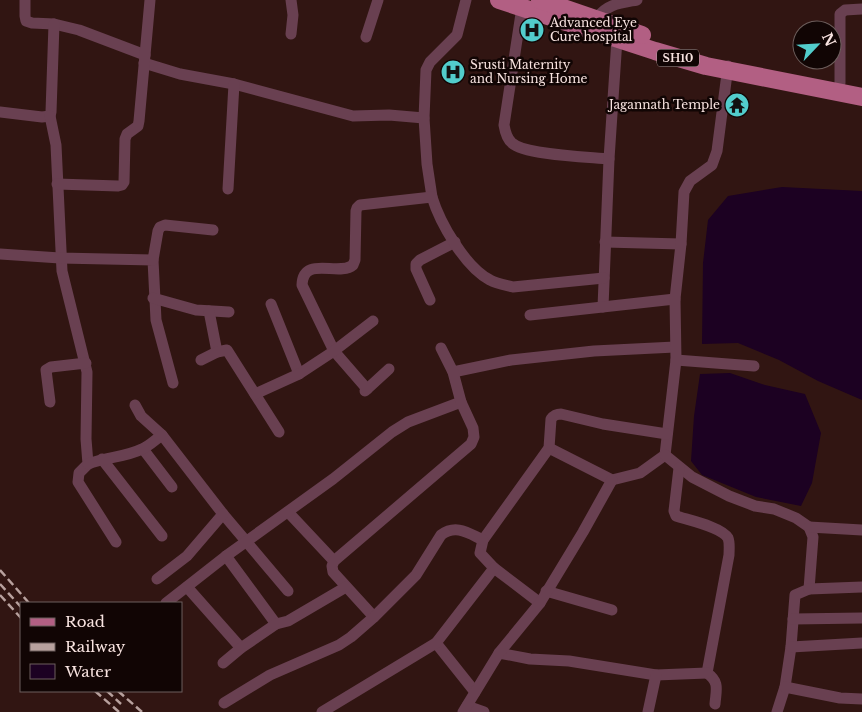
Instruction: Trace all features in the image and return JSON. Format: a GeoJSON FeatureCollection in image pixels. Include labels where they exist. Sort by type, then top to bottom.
{"type":"FeatureCollection","features":[{"type":"Feature","properties":{"kind":"main road","name":"SH10"},"geometry":{"type":"LineString","coordinates":[[499,0],[689,62],[862,86]]}},
{"type":"Feature","properties":{"kind":"main road","name":"SH10"},"geometry":{"type":"LineString","coordinates":[[540,0],[570,5],[597,18],[728,66],[862,97]]}},
{"type":"Feature","properties":{"kind":"street"},"geometry":{"type":"LineString","coordinates":[[25,0],[24,16],[26,21],[54,24],[79,30],[180,74],[234,84],[353,116],[389,115],[424,118]]}},
{"type":"Feature","properties":{"kind":"street"},"geometry":{"type":"LineString","coordinates":[[57,184],[118,186],[124,182],[125,139],[127,134],[138,126],[139,121],[150,0]]}},
{"type":"Feature","properties":{"kind":"street"},"geometry":{"type":"LineString","coordinates":[[291,0],[293,15],[291,34]]}},
{"type":"Feature","properties":{"kind":"street"},"geometry":{"type":"LineString","coordinates":[[366,37],[378,0]]}},
{"type":"Feature","properties":{"kind":"street"},"geometry":{"type":"LineString","coordinates":[[466,0],[457,35],[430,62],[426,70],[424,118],[427,164],[432,198],[436,210],[455,242],[473,266],[489,280],[512,287],[604,278]]}},
{"type":"Feature","properties":{"kind":"street"},"geometry":{"type":"LineString","coordinates":[[597,18],[602,10],[608,6],[637,0]]}},
{"type":"Feature","properties":{"kind":"street"},"geometry":{"type":"LineString","coordinates":[[522,7],[504,125],[510,143],[519,149],[609,159]]}},
{"type":"Feature","properties":{"kind":"street"},"geometry":{"type":"LineString","coordinates":[[840,83],[840,14],[846,10],[862,9]]}},
{"type":"Feature","properties":{"kind":"street"},"geometry":{"type":"LineString","coordinates":[[54,24],[50,116],[56,145],[60,258],[64,284],[86,363],[86,439],[88,464]]}},
{"type":"Feature","properties":{"kind":"street"},"geometry":{"type":"LineString","coordinates":[[603,307],[609,159],[618,39]]}},
{"type":"Feature","properties":{"kind":"street"},"geometry":{"type":"LineString","coordinates":[[549,448],[612,480],[640,473],[665,455],[676,360],[675,298],[684,192],[690,181],[712,165],[717,151],[728,66]]}},
{"type":"Feature","properties":{"kind":"street"},"geometry":{"type":"LineString","coordinates":[[228,189],[234,84]]}},
{"type":"Feature","properties":{"kind":"street"},"geometry":{"type":"LineString","coordinates":[[0,112],[42,118],[50,116]]}},
{"type":"Feature","properties":{"kind":"street"},"geometry":{"type":"LineString","coordinates":[[389,369],[366,390],[334,351],[302,285],[302,279],[306,273],[317,268],[346,268],[353,265],[355,260],[356,211],[360,205],[432,198]]}},
{"type":"Feature","properties":{"kind":"street"},"geometry":{"type":"LineString","coordinates":[[173,382],[156,320],[153,298],[152,260],[158,231],[160,227],[165,225],[213,230]]}},
{"type":"Feature","properties":{"kind":"street"},"geometry":{"type":"LineString","coordinates":[[430,300],[416,269],[416,264],[420,260],[455,242]]}},
{"type":"Feature","properties":{"kind":"street"},"geometry":{"type":"LineString","coordinates":[[605,242],[681,244]]}},
{"type":"Feature","properties":{"kind":"street"},"geometry":{"type":"LineString","coordinates":[[0,254],[60,258],[152,260]]}},
{"type":"Feature","properties":{"kind":"street"},"geometry":{"type":"LineString","coordinates":[[153,298],[182,307],[228,312]]}},
{"type":"Feature","properties":{"kind":"street"},"geometry":{"type":"LineString","coordinates":[[530,315],[675,298]]}},
{"type":"Feature","properties":{"kind":"street"},"geometry":{"type":"LineString","coordinates":[[271,304],[299,374]]}},
{"type":"Feature","properties":{"kind":"street"},"geometry":{"type":"LineString","coordinates":[[209,311],[217,352]]}},
{"type":"Feature","properties":{"kind":"street"},"geometry":{"type":"LineString","coordinates":[[255,394],[299,374],[334,351],[373,321]]}},
{"type":"Feature","properties":{"kind":"street"},"geometry":{"type":"LineString","coordinates":[[453,372],[511,360],[675,347]]}},
{"type":"Feature","properties":{"kind":"street"},"geometry":{"type":"LineString","coordinates":[[374,617],[334,572],[332,566],[334,561],[472,444],[474,437],[473,428],[461,402],[453,372],[441,348]]}},
{"type":"Feature","properties":{"kind":"street"},"geometry":{"type":"LineString","coordinates":[[201,360],[217,352],[227,350],[279,432]]}},
{"type":"Feature","properties":{"kind":"street"},"geometry":{"type":"LineString","coordinates":[[676,360],[754,366]]}},
{"type":"Feature","properties":{"kind":"street"},"geometry":{"type":"LineString","coordinates":[[50,402],[46,370],[51,367],[86,363]]}},
{"type":"Feature","properties":{"kind":"street"},"geometry":{"type":"LineString","coordinates":[[167,602],[392,432],[408,422],[461,402]]}},
{"type":"Feature","properties":{"kind":"street"},"geometry":{"type":"LineString","coordinates":[[135,405],[145,420],[162,435],[223,514],[288,591]]}},
{"type":"Feature","properties":{"kind":"street"},"geometry":{"type":"LineString","coordinates":[[540,603],[494,568],[480,554],[483,540],[549,448],[551,420],[557,414],[603,424],[667,434]]}},
{"type":"Feature","properties":{"kind":"street"},"geometry":{"type":"LineString","coordinates":[[116,542],[78,482],[79,473],[88,464],[143,449],[162,435]]}},
{"type":"Feature","properties":{"kind":"street"},"geometry":{"type":"LineString","coordinates":[[143,449],[172,488]]}},
{"type":"Feature","properties":{"kind":"street"},"geometry":{"type":"LineString","coordinates":[[665,455],[692,477],[755,506],[774,508],[796,518],[809,527],[862,530]]}},
{"type":"Feature","properties":{"kind":"street"},"geometry":{"type":"LineString","coordinates":[[102,459],[162,536]]}},
{"type":"Feature","properties":{"kind":"street"},"geometry":{"type":"LineString","coordinates":[[679,468],[674,511],[676,516],[720,531],[728,538],[729,542],[730,555],[707,673]]}},
{"type":"Feature","properties":{"kind":"street"},"geometry":{"type":"LineString","coordinates":[[484,712],[465,709],[500,653],[540,603],[612,480]]}},
{"type":"Feature","properties":{"kind":"street"},"geometry":{"type":"LineString","coordinates":[[288,512],[334,561]]}},
{"type":"Feature","properties":{"kind":"street"},"geometry":{"type":"LineString","coordinates":[[157,579],[187,556],[223,514]]}},
{"type":"Feature","properties":{"kind":"street"},"geometry":{"type":"LineString","coordinates":[[809,527],[813,537],[809,589]]}},
{"type":"Feature","properties":{"kind":"street"},"geometry":{"type":"LineString","coordinates":[[224,703],[270,675],[339,645],[374,617],[416,575],[445,532],[454,529],[461,530],[483,540]]}},
{"type":"Feature","properties":{"kind":"street"},"geometry":{"type":"LineString","coordinates":[[226,556],[276,624]]}},
{"type":"Feature","properties":{"kind":"street"},"geometry":{"type":"LineString","coordinates":[[322,712],[436,643],[494,568]]}},
{"type":"Feature","properties":{"kind":"street"},"geometry":{"type":"LineString","coordinates":[[187,587],[240,648]]}},
{"type":"Feature","properties":{"kind":"street"},"geometry":{"type":"LineString","coordinates":[[223,663],[240,648],[276,624],[288,621],[346,587]]}},
{"type":"Feature","properties":{"kind":"street"},"geometry":{"type":"LineString","coordinates":[[777,712],[786,687],[792,647],[795,595],[809,589],[862,587]]}},
{"type":"Feature","properties":{"kind":"street"},"geometry":{"type":"LineString","coordinates":[[546,591],[612,610]]}},
{"type":"Feature","properties":{"kind":"street"},"geometry":{"type":"LineString","coordinates":[[793,620],[862,618]]}},
{"type":"Feature","properties":{"kind":"street"},"geometry":{"type":"LineString","coordinates":[[792,647],[862,642]]}},
{"type":"Feature","properties":{"kind":"street"},"geometry":{"type":"LineString","coordinates":[[436,643],[475,692]]}},
{"type":"Feature","properties":{"kind":"street"},"geometry":{"type":"LineString","coordinates":[[500,653],[530,659],[569,661],[656,675],[707,673],[714,678],[716,684],[715,704]]}},
{"type":"Feature","properties":{"kind":"street"},"geometry":{"type":"LineString","coordinates":[[648,712],[656,675]]}},
{"type":"Feature","properties":{"kind":"street"},"geometry":{"type":"LineString","coordinates":[[786,687],[840,698],[862,699]]}},
{"type":"Feature","properties":{"kind":"water"},"geometry":{"type":"Polygon","coordinates":[[[782,187],[862,191],[862,400],[818,381],[779,360],[738,343],[702,344],[703,263],[708,220],[728,196],[782,187]]]}},
{"type":"Feature","properties":{"kind":"water"},"geometry":{"type":"Polygon","coordinates":[[[730,373],[765,385],[805,394],[821,433],[812,483],[801,506],[756,497],[702,475],[691,461],[694,416],[700,374],[730,373]]]}},
{"type":"Feature","properties":{"kind":"railway"},"geometry":{"type":"LineString","coordinates":[[0,570],[28,602]]}},
{"type":"Feature","properties":{"kind":"railway"},"geometry":{"type":"LineString","coordinates":[[0,584],[20,606]]}},
{"type":"Feature","properties":{"kind":"railway"},"geometry":{"type":"LineString","coordinates":[[0,595],[20,617]]}},
{"type":"Feature","properties":{"kind":"railway"},"geometry":{"type":"LineString","coordinates":[[96,692],[119,712]]}},
{"type":"Feature","properties":{"kind":"railway"},"geometry":{"type":"LineString","coordinates":[[108,692],[121,704]]}},
{"type":"Feature","properties":{"kind":"railway"},"geometry":{"type":"LineString","coordinates":[[119,692],[142,712]]}},
{"type":"Feature","properties":{"kind":"place","name":"Advanced Eye Cure hospital"},"geometry":{"type":"Point","coordinates":[532,30]}},
{"type":"Feature","properties":{"kind":"place","name":"Srusti Maternity and Nursing Home"},"geometry":{"type":"Point","coordinates":[453,72]}},
{"type":"Feature","properties":{"kind":"place","name":"Jagannath Temple"},"geometry":{"type":"Point","coordinates":[737,105]}}]}
